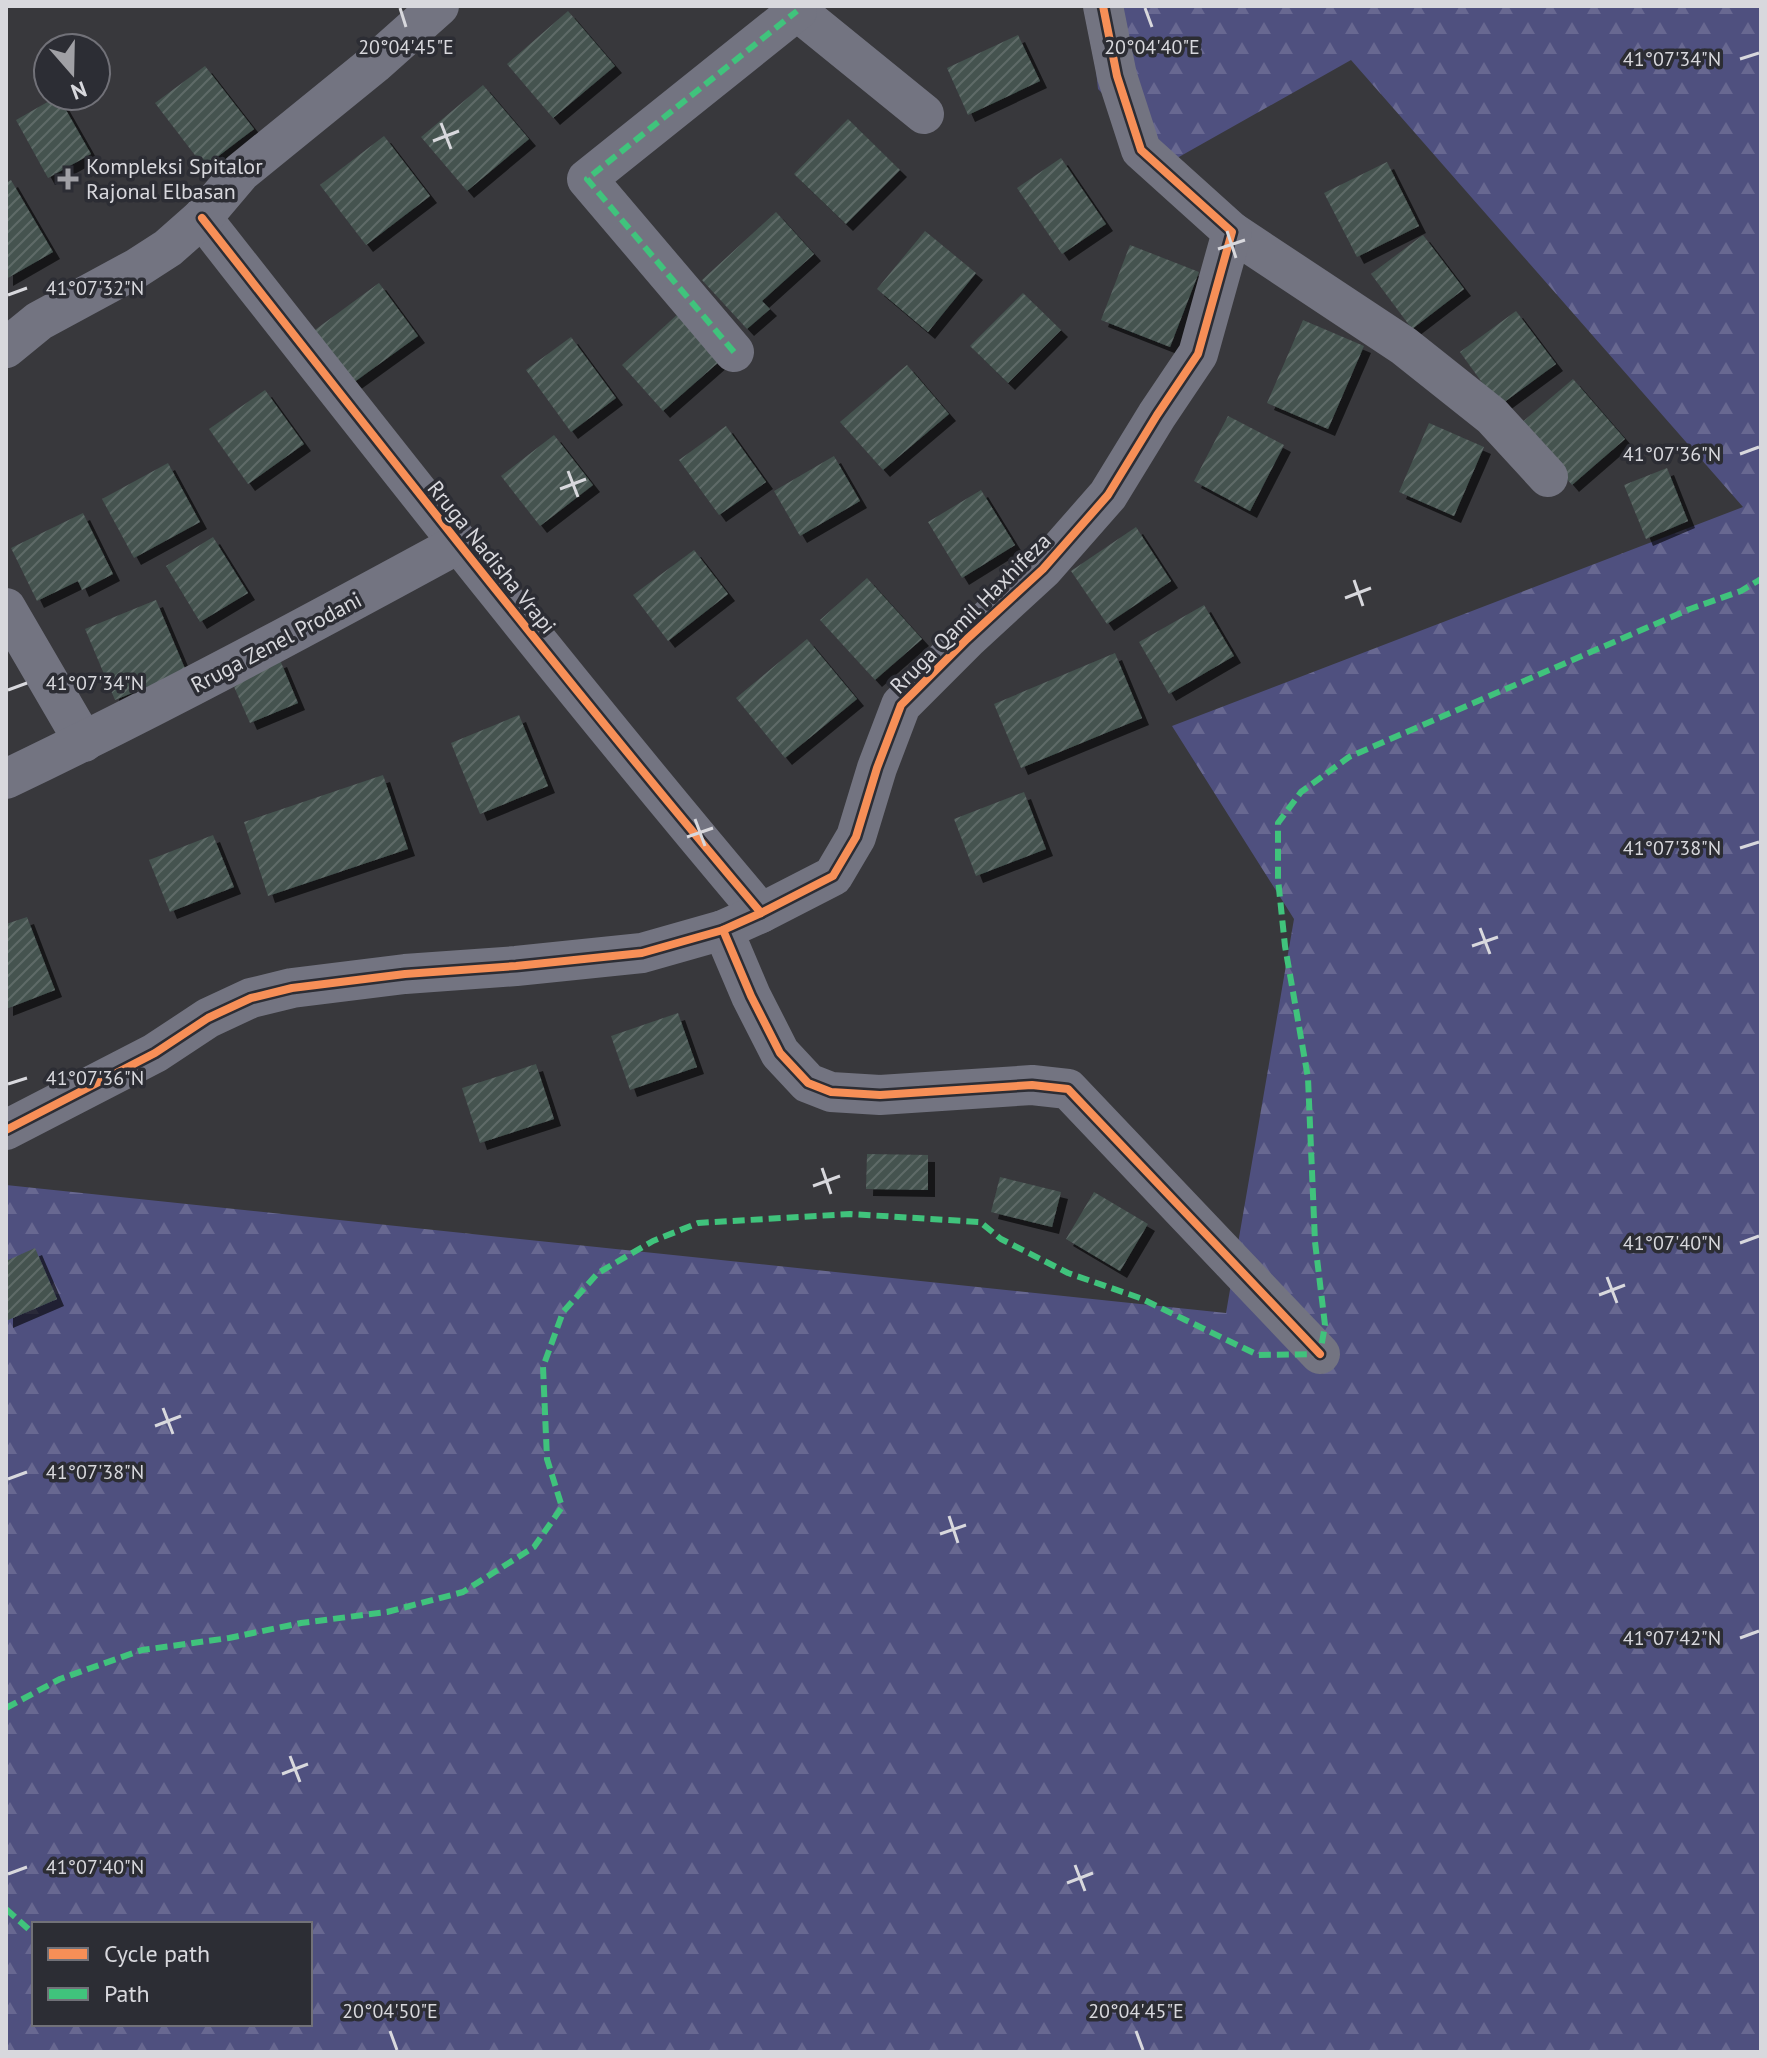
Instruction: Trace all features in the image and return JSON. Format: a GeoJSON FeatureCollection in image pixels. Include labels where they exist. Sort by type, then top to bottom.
{"type":"FeatureCollection","features":[{"type":"Feature","properties":{"kind":"street"},"geometry":{"type":"LineString","coordinates":[[6,348],[39,321],[168,248],[202,218],[241,172],[374,64],[439,6]]}},
{"type":"Feature","properties":{"kind":"street"},"geometry":{"type":"LineString","coordinates":[[1103,6],[1117,76],[1141,150],[1232,232],[1404,346],[1492,416],[1548,477]]}},
{"type":"Feature","properties":{"kind":"street"},"geometry":{"type":"LineString","coordinates":[[734,352],[587,179],[794,9],[924,114]]}},
{"type":"Feature","properties":{"kind":"street","name":"Rruga Nadisha Vrapi"},"geometry":{"type":"LineString","coordinates":[[202,218],[458,544],[641,771],[761,913]]}},
{"type":"Feature","properties":{"kind":"street","name":"Rruga Qamil Haxhifeza"},"geometry":{"type":"LineString","coordinates":[[6,1130],[155,1053],[208,1018],[251,998],[292,988],[391,976],[642,953],[723,930],[833,876],[856,837],[901,705],[1043,569],[1108,495],[1198,354],[1232,232]]}},
{"type":"Feature","properties":{"kind":"street","name":"Rruga Zenel Prodani"},"geometry":{"type":"LineString","coordinates":[[6,779],[268,648],[458,544]]}},
{"type":"Feature","properties":{"kind":"street"},"geometry":{"type":"LineString","coordinates":[[6,608],[84,742]]}},
{"type":"Feature","properties":{"kind":"street"},"geometry":{"type":"LineString","coordinates":[[723,930],[780,1053],[808,1083],[831,1092],[880,1095],[1032,1085],[1068,1089],[1320,1354]]}},
{"type":"Feature","properties":{"kind":"green space"},"geometry":{"type":"Polygon","coordinates":[[[1089,6],[1761,6],[1761,2052],[6,2052],[6,1185],[1226,1313],[1294,919],[1172,726],[1743,507],[1351,60],[1170,162],[1098,89],[1089,6]]]}},
{"type":"Feature","properties":{"kind":"building"},"geometry":{"type":"Polygon","coordinates":[[[568,11],[615,66],[553,118],[507,64],[568,11]]]}},
{"type":"Feature","properties":{"kind":"building"},"geometry":{"type":"Polygon","coordinates":[[[1018,35],[1040,81],[968,115],[947,68],[1018,35]]]}},
{"type":"Feature","properties":{"kind":"building"},"geometry":{"type":"Polygon","coordinates":[[[205,66],[254,129],[204,167],[155,103],[205,66]]]}},
{"type":"Feature","properties":{"kind":"building"},"geometry":{"type":"Polygon","coordinates":[[[483,85],[529,139],[467,191],[421,137],[483,85]]]}},
{"type":"Feature","properties":{"kind":"building"},"geometry":{"type":"Polygon","coordinates":[[[32,111],[67,112],[91,154],[48,178],[16,120],[32,111]]]}},
{"type":"Feature","properties":{"kind":"building"},"geometry":{"type":"Polygon","coordinates":[[[848,119],[900,170],[846,224],[794,174],[848,119]]]}},
{"type":"Feature","properties":{"kind":"building"},"geometry":{"type":"Polygon","coordinates":[[[384,136],[430,196],[366,245],[320,185],[384,136]]]}},
{"type":"Feature","properties":{"kind":"building"},"geometry":{"type":"Polygon","coordinates":[[[1061,158],[1106,224],[1062,254],[1017,188],[1061,158]]]}},
{"type":"Feature","properties":{"kind":"building"},"geometry":{"type":"Polygon","coordinates":[[[1387,162],[1419,226],[1357,257],[1324,193],[1387,162]]]}},
{"type":"Feature","properties":{"kind":"building"},"geometry":{"type":"Polygon","coordinates":[[[11,180],[53,252],[6,279],[6,183],[11,180]]]}},
{"type":"Feature","properties":{"kind":"building"},"geometry":{"type":"Polygon","coordinates":[[[776,212],[814,254],[762,301],[770,309],[747,329],[702,280],[776,212]]]}},
{"type":"Feature","properties":{"kind":"building"},"geometry":{"type":"Polygon","coordinates":[[[925,231],[976,273],[928,332],[877,289],[925,231]]]}},
{"type":"Feature","properties":{"kind":"building"},"geometry":{"type":"Polygon","coordinates":[[[1423,235],[1464,289],[1412,329],[1371,274],[1423,235]]]}},
{"type":"Feature","properties":{"kind":"building"},"geometry":{"type":"Polygon","coordinates":[[[1130,245],[1199,272],[1170,347],[1101,320],[1130,245]]]}},
{"type":"Feature","properties":{"kind":"building"},"geometry":{"type":"Polygon","coordinates":[[[379,283],[418,336],[346,388],[308,335],[379,283]]]}},
{"type":"Feature","properties":{"kind":"building"},"geometry":{"type":"Polygon","coordinates":[[[1023,293],[1061,330],[1008,383],[970,346],[1023,293]]]}},
{"type":"Feature","properties":{"kind":"building"},"geometry":{"type":"Polygon","coordinates":[[[1516,311],[1556,364],[1499,406],[1460,352],[1516,311]]]}},
{"type":"Feature","properties":{"kind":"building"},"geometry":{"type":"Polygon","coordinates":[[[679,313],[721,360],[663,411],[622,365],[679,313]]]}},
{"type":"Feature","properties":{"kind":"building"},"geometry":{"type":"Polygon","coordinates":[[[1303,320],[1364,346],[1328,429],[1267,403],[1303,320]]]}},
{"type":"Feature","properties":{"kind":"building"},"geometry":{"type":"Polygon","coordinates":[[[571,337],[616,398],[571,432],[526,370],[571,337]]]}},
{"type":"Feature","properties":{"kind":"building"},"geometry":{"type":"Polygon","coordinates":[[[907,365],[949,414],[883,470],[840,422],[907,365]]]}},
{"type":"Feature","properties":{"kind":"building"},"geometry":{"type":"Polygon","coordinates":[[[1573,379],[1625,439],[1572,485],[1520,424],[1573,379]]]}},
{"type":"Feature","properties":{"kind":"building"},"geometry":{"type":"Polygon","coordinates":[[[265,390],[304,444],[248,484],[209,429],[265,390]]]}},
{"type":"Feature","properties":{"kind":"building"},"geometry":{"type":"Polygon","coordinates":[[[1228,416],[1284,445],[1250,511],[1194,481],[1228,416]]]}},
{"type":"Feature","properties":{"kind":"building"},"geometry":{"type":"Polygon","coordinates":[[[1429,423],[1484,447],[1454,516],[1399,492],[1429,423]]]}},
{"type":"Feature","properties":{"kind":"building"},"geometry":{"type":"Polygon","coordinates":[[[726,426],[766,482],[719,515],[679,460],[726,426]]]}},
{"type":"Feature","properties":{"kind":"building"},"geometry":{"type":"Polygon","coordinates":[[[554,435],[593,485],[540,526],[501,476],[554,435]]]}},
{"type":"Feature","properties":{"kind":"building"},"geometry":{"type":"Polygon","coordinates":[[[834,456],[860,501],[800,536],[774,491],[834,456]]]}},
{"type":"Feature","properties":{"kind":"building"},"geometry":{"type":"Polygon","coordinates":[[[168,463],[200,522],[134,558],[102,499],[168,463]]]}},
{"type":"Feature","properties":{"kind":"building"},"geometry":{"type":"Polygon","coordinates":[[[1667,468],[1688,521],[1646,539],[1624,485],[1667,468]]]}},
{"type":"Feature","properties":{"kind":"building"},"geometry":{"type":"Polygon","coordinates":[[[981,490],[1015,545],[962,578],[928,522],[981,490]]]}},
{"type":"Feature","properties":{"kind":"building"},"geometry":{"type":"Polygon","coordinates":[[[83,513],[113,574],[82,590],[78,581],[37,601],[11,548],[83,513]]]}},
{"type":"Feature","properties":{"kind":"building"},"geometry":{"type":"Polygon","coordinates":[[[1136,527],[1171,581],[1107,624],[1071,571],[1136,527]]]}},
{"type":"Feature","properties":{"kind":"building"},"geometry":{"type":"Polygon","coordinates":[[[213,537],[248,593],[200,622],[166,566],[213,537]]]}},
{"type":"Feature","properties":{"kind":"building"},"geometry":{"type":"Polygon","coordinates":[[[694,550],[728,594],[668,641],[633,595],[694,550]]]}},
{"type":"Feature","properties":{"kind":"building"},"geometry":{"type":"Polygon","coordinates":[[[867,578],[922,639],[875,680],[820,620],[867,578]]]}},
{"type":"Feature","properties":{"kind":"building"},"geometry":{"type":"Polygon","coordinates":[[[156,600],[186,671],[115,700],[85,629],[156,600]]]}},
{"type":"Feature","properties":{"kind":"building"},"geometry":{"type":"Polygon","coordinates":[[[1204,605],[1234,656],[1169,694],[1139,642],[1204,605]]]}},
{"type":"Feature","properties":{"kind":"building"},"geometry":{"type":"Polygon","coordinates":[[[807,639],[857,699],[785,758],[736,698],[807,639]]]}},
{"type":"Feature","properties":{"kind":"building"},"geometry":{"type":"Polygon","coordinates":[[[1115,653],[1142,718],[1021,768],[994,704],[1115,653]]]}},
{"type":"Feature","properties":{"kind":"building"},"geometry":{"type":"Polygon","coordinates":[[[280,660],[298,703],[250,723],[231,680],[280,660]]]}},
{"type":"Feature","properties":{"kind":"building"},"geometry":{"type":"Polygon","coordinates":[[[519,715],[548,786],[480,814],[451,743],[519,715]]]}},
{"type":"Feature","properties":{"kind":"building"},"geometry":{"type":"Polygon","coordinates":[[[383,775],[408,849],[268,896],[244,822],[383,775]]]}},
{"type":"Feature","properties":{"kind":"building"},"geometry":{"type":"Polygon","coordinates":[[[1024,792],[1046,849],[976,876],[954,819],[1024,792]]]}},
{"type":"Feature","properties":{"kind":"building"},"geometry":{"type":"Polygon","coordinates":[[[213,835],[234,887],[170,912],[149,860],[213,835]]]}},
{"type":"Feature","properties":{"kind":"building"},"geometry":{"type":"Polygon","coordinates":[[[27,917],[55,990],[6,1009],[6,924],[27,917]]]}},
{"type":"Feature","properties":{"kind":"building"},"geometry":{"type":"Polygon","coordinates":[[[678,1013],[697,1067],[630,1090],[611,1036],[678,1013]]]}},
{"type":"Feature","properties":{"kind":"building"},"geometry":{"type":"Polygon","coordinates":[[[536,1064],[554,1119],[480,1143],[462,1088],[536,1064]]]}},
{"type":"Feature","properties":{"kind":"building"},"geometry":{"type":"Polygon","coordinates":[[[867,1154],[928,1155],[928,1190],[866,1189],[867,1154]]]}},
{"type":"Feature","properties":{"kind":"building"},"geometry":{"type":"Polygon","coordinates":[[[1000,1177],[1061,1192],[1052,1227],[991,1212],[1000,1177]]]}},
{"type":"Feature","properties":{"kind":"building"},"geometry":{"type":"Polygon","coordinates":[[[1094,1192],[1148,1224],[1120,1271],[1066,1239],[1094,1192]]]}},
{"type":"Feature","properties":{"kind":"building"},"geometry":{"type":"Polygon","coordinates":[[[35,1248],[57,1299],[6,1321],[6,1261],[35,1248]]]}},
{"type":"Feature","properties":{"kind":"marked path"},"geometry":{"type":"LineString","coordinates":[[734,352],[587,179],[797,11]]}},
{"type":"Feature","properties":{"kind":"marked path"},"geometry":{"type":"LineString","coordinates":[[6,1708],[60,1679],[142,1650],[387,1612],[463,1592],[534,1547],[562,1507],[547,1459],[543,1367],[563,1312],[598,1273],[653,1241],[698,1223],[850,1214],[980,1222],[1001,1239],[1068,1273],[1140,1298],[1258,1355],[1320,1354],[1325,1325],[1315,1242],[1308,1078],[1285,946],[1278,879],[1278,823],[1301,792],[1349,757],[1690,609],[1741,591],[1761,579]]}},
{"type":"Feature","properties":{"kind":"marked path"},"geometry":{"type":"LineString","coordinates":[[6,1909],[32,1932]]}},
{"type":"Feature","properties":{"kind":"cycle path"},"geometry":{"type":"LineString","coordinates":[[6,1130],[155,1053],[208,1018],[251,998],[292,988],[405,974],[642,953],[723,930],[833,876],[856,837],[901,705],[1043,569],[1108,495],[1198,354],[1232,232],[1141,150],[1117,76],[1103,6]]}},
{"type":"Feature","properties":{"kind":"cycle path"},"geometry":{"type":"LineString","coordinates":[[202,218],[548,655],[761,913]]}},
{"type":"Feature","properties":{"kind":"cycle path"},"geometry":{"type":"LineString","coordinates":[[723,930],[780,1053],[808,1083],[831,1092],[880,1095],[1032,1085],[1068,1089],[1320,1354]]}},
{"type":"Feature","properties":{"kind":"place","name":"Kompleksi Spitalor Rajonal Elbasan"},"geometry":{"type":"Point","coordinates":[68,179]}}]}
